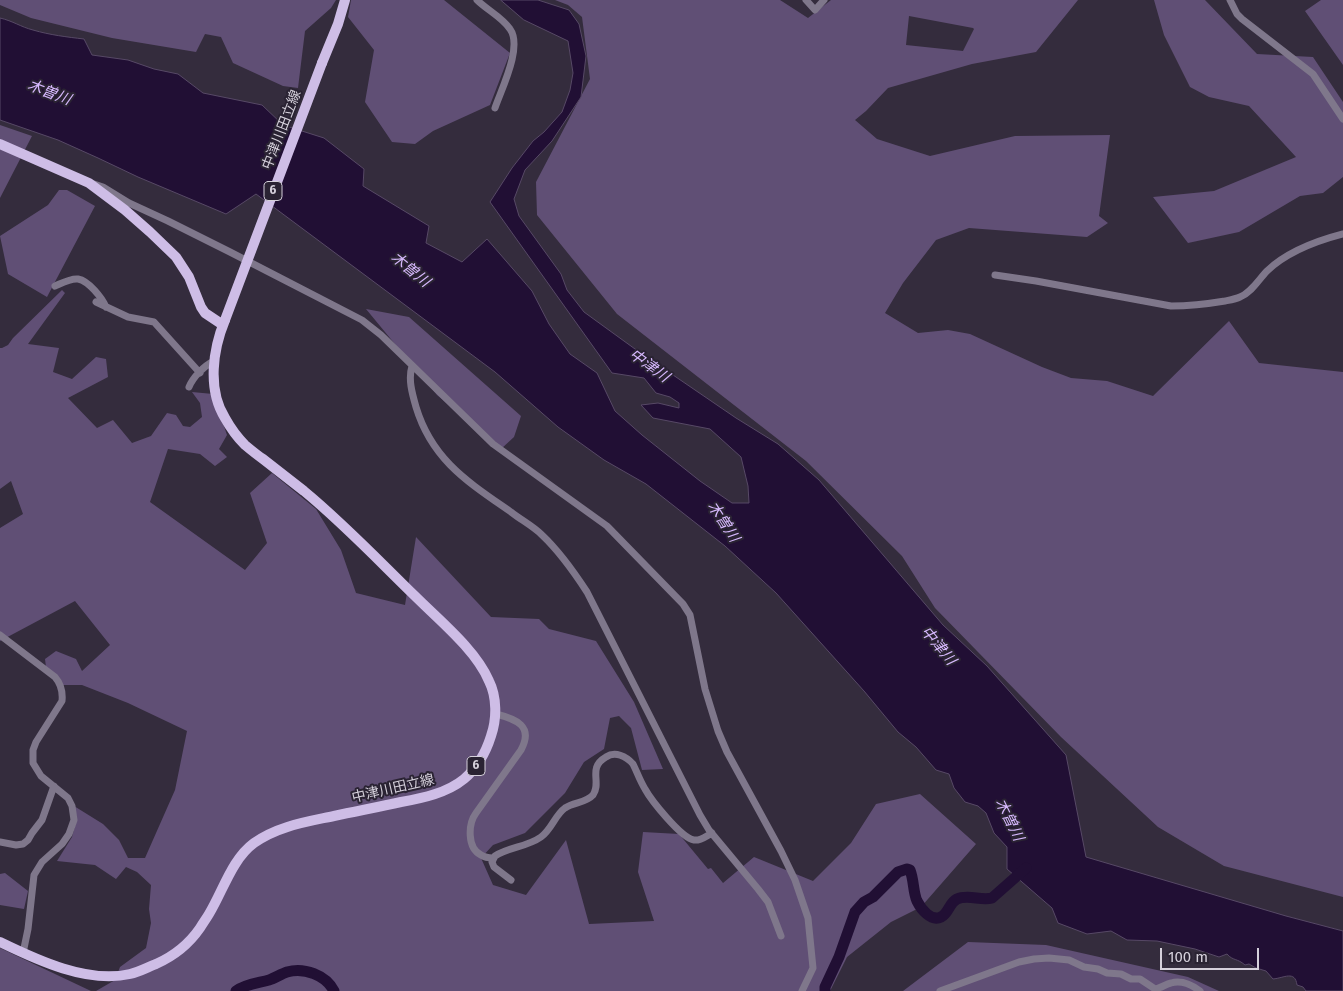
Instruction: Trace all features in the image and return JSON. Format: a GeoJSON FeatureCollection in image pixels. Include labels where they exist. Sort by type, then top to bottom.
{"type":"FeatureCollection","features":[{"type":"Feature","properties":{"kind":"main road","name":"中津川田立線"},"geometry":{"type":"LineString","coordinates":[[0,942],[65,969],[108,976],[129,974],[168,958],[196,934],[209,914],[235,864],[252,844],[272,832],[293,824],[441,793],[464,779],[479,762],[489,742],[496,714],[492,686],[484,670],[459,640],[323,508],[303,490],[244,445],[224,416],[215,391],[214,361],[216,344],[338,24],[344,0]]}},
{"type":"Feature","properties":{"kind":"main road"},"geometry":{"type":"LineString","coordinates":[[0,144],[89,183],[127,206],[176,257],[189,277],[205,313],[224,322]]}},
{"type":"Feature","properties":{"kind":"street"},"geometry":{"type":"LineString","coordinates":[[477,0],[510,29],[514,37],[513,55],[495,108]]}},
{"type":"Feature","properties":{"kind":"street"},"geometry":{"type":"LineString","coordinates":[[806,0],[815,10],[824,0]]}},
{"type":"Feature","properties":{"kind":"street"},"geometry":{"type":"LineString","coordinates":[[1230,0],[1237,14],[1242,19],[1313,74],[1343,119]]}},
{"type":"Feature","properties":{"kind":"street"},"geometry":{"type":"LineString","coordinates":[[127,206],[212,243],[362,320],[381,335],[493,444],[607,526],[683,604],[690,615],[705,688],[718,731],[785,858],[808,918],[813,968],[802,991]]}},
{"type":"Feature","properties":{"kind":"street"},"geometry":{"type":"LineString","coordinates":[[995,275],[1171,306],[1188,306],[1239,298],[1248,292],[1268,270],[1287,254],[1343,234]]}},
{"type":"Feature","properties":{"kind":"street"},"geometry":{"type":"LineString","coordinates":[[55,286],[70,280],[82,280],[103,300],[106,307]]}},
{"type":"Feature","properties":{"kind":"street"},"geometry":{"type":"LineString","coordinates":[[96,302],[128,317],[157,324],[200,373]]}},
{"type":"Feature","properties":{"kind":"street"},"geometry":{"type":"LineString","coordinates":[[189,387],[191,382],[207,365],[214,361]]}},
{"type":"Feature","properties":{"kind":"street"},"geometry":{"type":"LineString","coordinates":[[412,366],[409,374],[413,397],[430,441],[466,481],[541,534],[578,578],[587,592],[700,815],[712,833],[768,902],[780,936]]}},
{"type":"Feature","properties":{"kind":"street"},"geometry":{"type":"LineString","coordinates":[[0,635],[55,677],[62,688],[62,701],[36,742],[32,756],[36,770],[41,776],[68,798],[72,806],[74,820],[69,834],[62,844],[42,862],[34,875],[28,929],[23,953]]}},
{"type":"Feature","properties":{"kind":"street"},"geometry":{"type":"LineString","coordinates":[[493,858],[481,856],[474,849],[470,835],[472,821],[521,750],[526,736],[523,728],[517,721],[496,714]]}},
{"type":"Feature","properties":{"kind":"street"},"geometry":{"type":"LineString","coordinates":[[511,880],[492,865],[493,858],[497,854],[524,846],[540,838],[547,832],[562,810],[590,798],[596,787],[595,775],[597,766],[606,756],[614,754],[622,755],[633,764],[644,789],[653,802],[684,835],[691,839],[699,840],[712,833]]}},
{"type":"Feature","properties":{"kind":"street"},"geometry":{"type":"LineString","coordinates":[[0,842],[16,845],[26,843],[42,820],[54,786]]}},
{"type":"Feature","properties":{"kind":"street"},"geometry":{"type":"LineString","coordinates":[[940,991],[1020,962],[1049,958],[1068,960],[1084,967],[1120,974],[1131,979],[1140,979],[1155,989],[1172,982],[1178,982],[1187,984],[1200,991]]}},
{"type":"Feature","properties":{"kind":"shaded area"},"geometry":{"type":"Polygon","coordinates":[[[0,0],[336,0],[331,8],[305,31],[298,88],[283,86],[233,63],[221,37],[205,34],[196,52],[112,38],[31,18],[0,5],[0,0]]]}},
{"type":"Feature","properties":{"kind":"shaded area"},"geometry":{"type":"Polygon","coordinates":[[[351,0],[444,0],[510,53],[490,105],[433,131],[415,144],[392,142],[365,102],[374,50],[348,17],[351,0]]]}},
{"type":"Feature","properties":{"kind":"shaded area"},"geometry":{"type":"Polygon","coordinates":[[[555,0],[780,0],[808,18],[831,0],[1078,0],[1036,52],[972,64],[888,88],[855,120],[877,139],[930,156],[1015,136],[1110,135],[1099,216],[1108,223],[1087,237],[969,228],[936,240],[903,283],[885,313],[918,333],[948,330],[970,334],[1071,378],[1107,381],[1153,396],[1229,321],[1259,363],[1343,372],[1343,897],[1224,866],[1158,827],[1061,737],[935,608],[902,556],[806,461],[617,314],[537,215],[536,182],[590,79],[582,17],[568,5],[555,0]],[[909,16],[906,45],[963,51],[973,28],[909,16]]]}},
{"type":"Feature","properties":{"kind":"shaded area"},"geometry":{"type":"Polygon","coordinates":[[[1154,0],[1205,0],[1257,54],[1313,57],[1343,102],[1343,177],[1323,193],[1300,196],[1239,232],[1188,243],[1153,197],[1214,191],[1296,157],[1249,106],[1209,97],[1190,87],[1164,35],[1154,0]]]}},
{"type":"Feature","properties":{"kind":"shaded area"},"geometry":{"type":"Polygon","coordinates":[[[1321,0],[1343,0],[1343,65],[1305,11],[1321,0]]]}},
{"type":"Feature","properties":{"kind":"shaded area"},"geometry":{"type":"Polygon","coordinates":[[[0,125],[32,136],[0,198],[0,125]]]}},
{"type":"Feature","properties":{"kind":"shaded area"},"geometry":{"type":"Polygon","coordinates":[[[59,190],[67,190],[95,206],[47,297],[8,274],[0,236],[48,205],[59,190]]]}},
{"type":"Feature","properties":{"kind":"shaded area"},"geometry":{"type":"Polygon","coordinates":[[[62,290],[65,293],[28,344],[59,348],[53,372],[72,379],[96,357],[106,359],[108,377],[68,398],[97,428],[113,420],[132,443],[151,436],[167,413],[176,415],[183,426],[190,427],[202,417],[200,403],[192,392],[213,394],[227,435],[219,449],[227,457],[215,466],[200,454],[168,449],[150,502],[245,570],[267,543],[250,493],[272,473],[316,509],[341,550],[356,593],[405,605],[416,537],[491,617],[539,619],[549,629],[596,641],[634,702],[663,769],[642,770],[631,728],[619,716],[610,718],[604,749],[584,762],[565,793],[525,833],[493,845],[481,858],[493,885],[526,895],[566,840],[589,924],[654,921],[638,872],[643,832],[679,834],[708,869],[711,868],[723,883],[754,857],[813,881],[851,843],[876,804],[920,794],[976,844],[921,907],[891,922],[847,957],[830,991],[96,991],[115,980],[120,967],[146,948],[151,923],[149,909],[151,885],[137,872],[126,867],[116,879],[95,865],[57,861],[72,837],[77,819],[74,806],[103,824],[119,840],[128,858],[145,858],[175,790],[187,731],[128,703],[82,685],[63,685],[46,667],[45,659],[56,651],[76,659],[82,671],[110,645],[75,601],[0,641],[0,528],[23,514],[11,481],[0,489],[0,348],[8,345],[62,290]]]}},
{"type":"Feature","properties":{"kind":"shaded area"},"geometry":{"type":"Polygon","coordinates":[[[366,309],[409,317],[521,416],[514,437],[501,449],[437,395],[366,309]]]}},
{"type":"Feature","properties":{"kind":"shaded area"},"geometry":{"type":"Polygon","coordinates":[[[5,873],[28,891],[24,909],[0,905],[0,874],[5,873]]]}},
{"type":"Feature","properties":{"kind":"shaded area"},"geometry":{"type":"Polygon","coordinates":[[[968,942],[1046,945],[1188,977],[1219,991],[903,991],[968,942]]]}},
{"type":"Feature","properties":{"kind":"shaded area"},"geometry":{"type":"Polygon","coordinates":[[[0,948],[91,991],[0,991],[0,948]]]}},
{"type":"Feature","properties":{"kind":"water"},"geometry":{"type":"Polygon","coordinates":[[[501,0],[538,0],[569,10],[579,24],[586,56],[581,97],[552,141],[525,170],[514,199],[519,216],[561,274],[567,290],[584,312],[736,418],[778,444],[819,480],[943,625],[987,666],[1066,755],[1086,857],[1343,931],[1343,991],[1306,991],[1303,987],[1297,985],[1296,980],[1291,976],[1273,979],[1266,971],[1249,964],[1245,965],[1227,954],[1219,957],[1195,949],[1157,941],[1127,940],[1111,931],[1087,934],[1058,923],[1052,908],[1007,869],[1007,847],[994,833],[986,813],[978,806],[965,802],[954,788],[949,774],[936,770],[916,747],[898,732],[776,593],[725,546],[646,484],[604,460],[558,427],[495,372],[256,194],[226,214],[138,177],[58,140],[0,120],[0,18],[39,32],[84,39],[92,55],[128,60],[154,69],[178,74],[203,93],[262,105],[283,125],[324,138],[364,169],[363,186],[429,226],[426,243],[462,262],[487,239],[532,291],[549,324],[570,354],[597,373],[615,411],[700,481],[732,503],[749,503],[748,486],[741,457],[710,429],[653,418],[641,405],[658,403],[679,408],[679,403],[670,397],[656,393],[644,378],[612,373],[490,202],[512,168],[533,141],[562,112],[570,90],[573,73],[568,41],[524,20],[501,0]]]}},
{"type":"Feature","properties":{"kind":"waterway"},"geometry":{"type":"LineString","coordinates":[[825,991],[855,912],[898,872],[910,870],[919,904],[927,914],[937,918],[944,915],[957,899],[966,897],[992,898],[1026,868]]}},
{"type":"Feature","properties":{"kind":"waterway"},"geometry":{"type":"LineString","coordinates":[[236,991],[294,971],[314,974],[326,981],[334,991]]}},
{"type":"Feature","properties":{"kind":"water label","name":"木曽川"},"geometry":{"type":"Point","coordinates":[49,93]}},
{"type":"Feature","properties":{"kind":"water label","name":"木曽川"},"geometry":{"type":"Point","coordinates":[410,270]}},
{"type":"Feature","properties":{"kind":"water label","name":"中津川"},"geometry":{"type":"Point","coordinates":[649,366]}},
{"type":"Feature","properties":{"kind":"water label","name":"木曽川"},"geometry":{"type":"Point","coordinates":[723,522]}},
{"type":"Feature","properties":{"kind":"water label","name":"中津川"},"geometry":{"type":"Point","coordinates":[938,646]}},
{"type":"Feature","properties":{"kind":"water label","name":"木曽川"},"geometry":{"type":"Point","coordinates":[1009,820]}}]}
